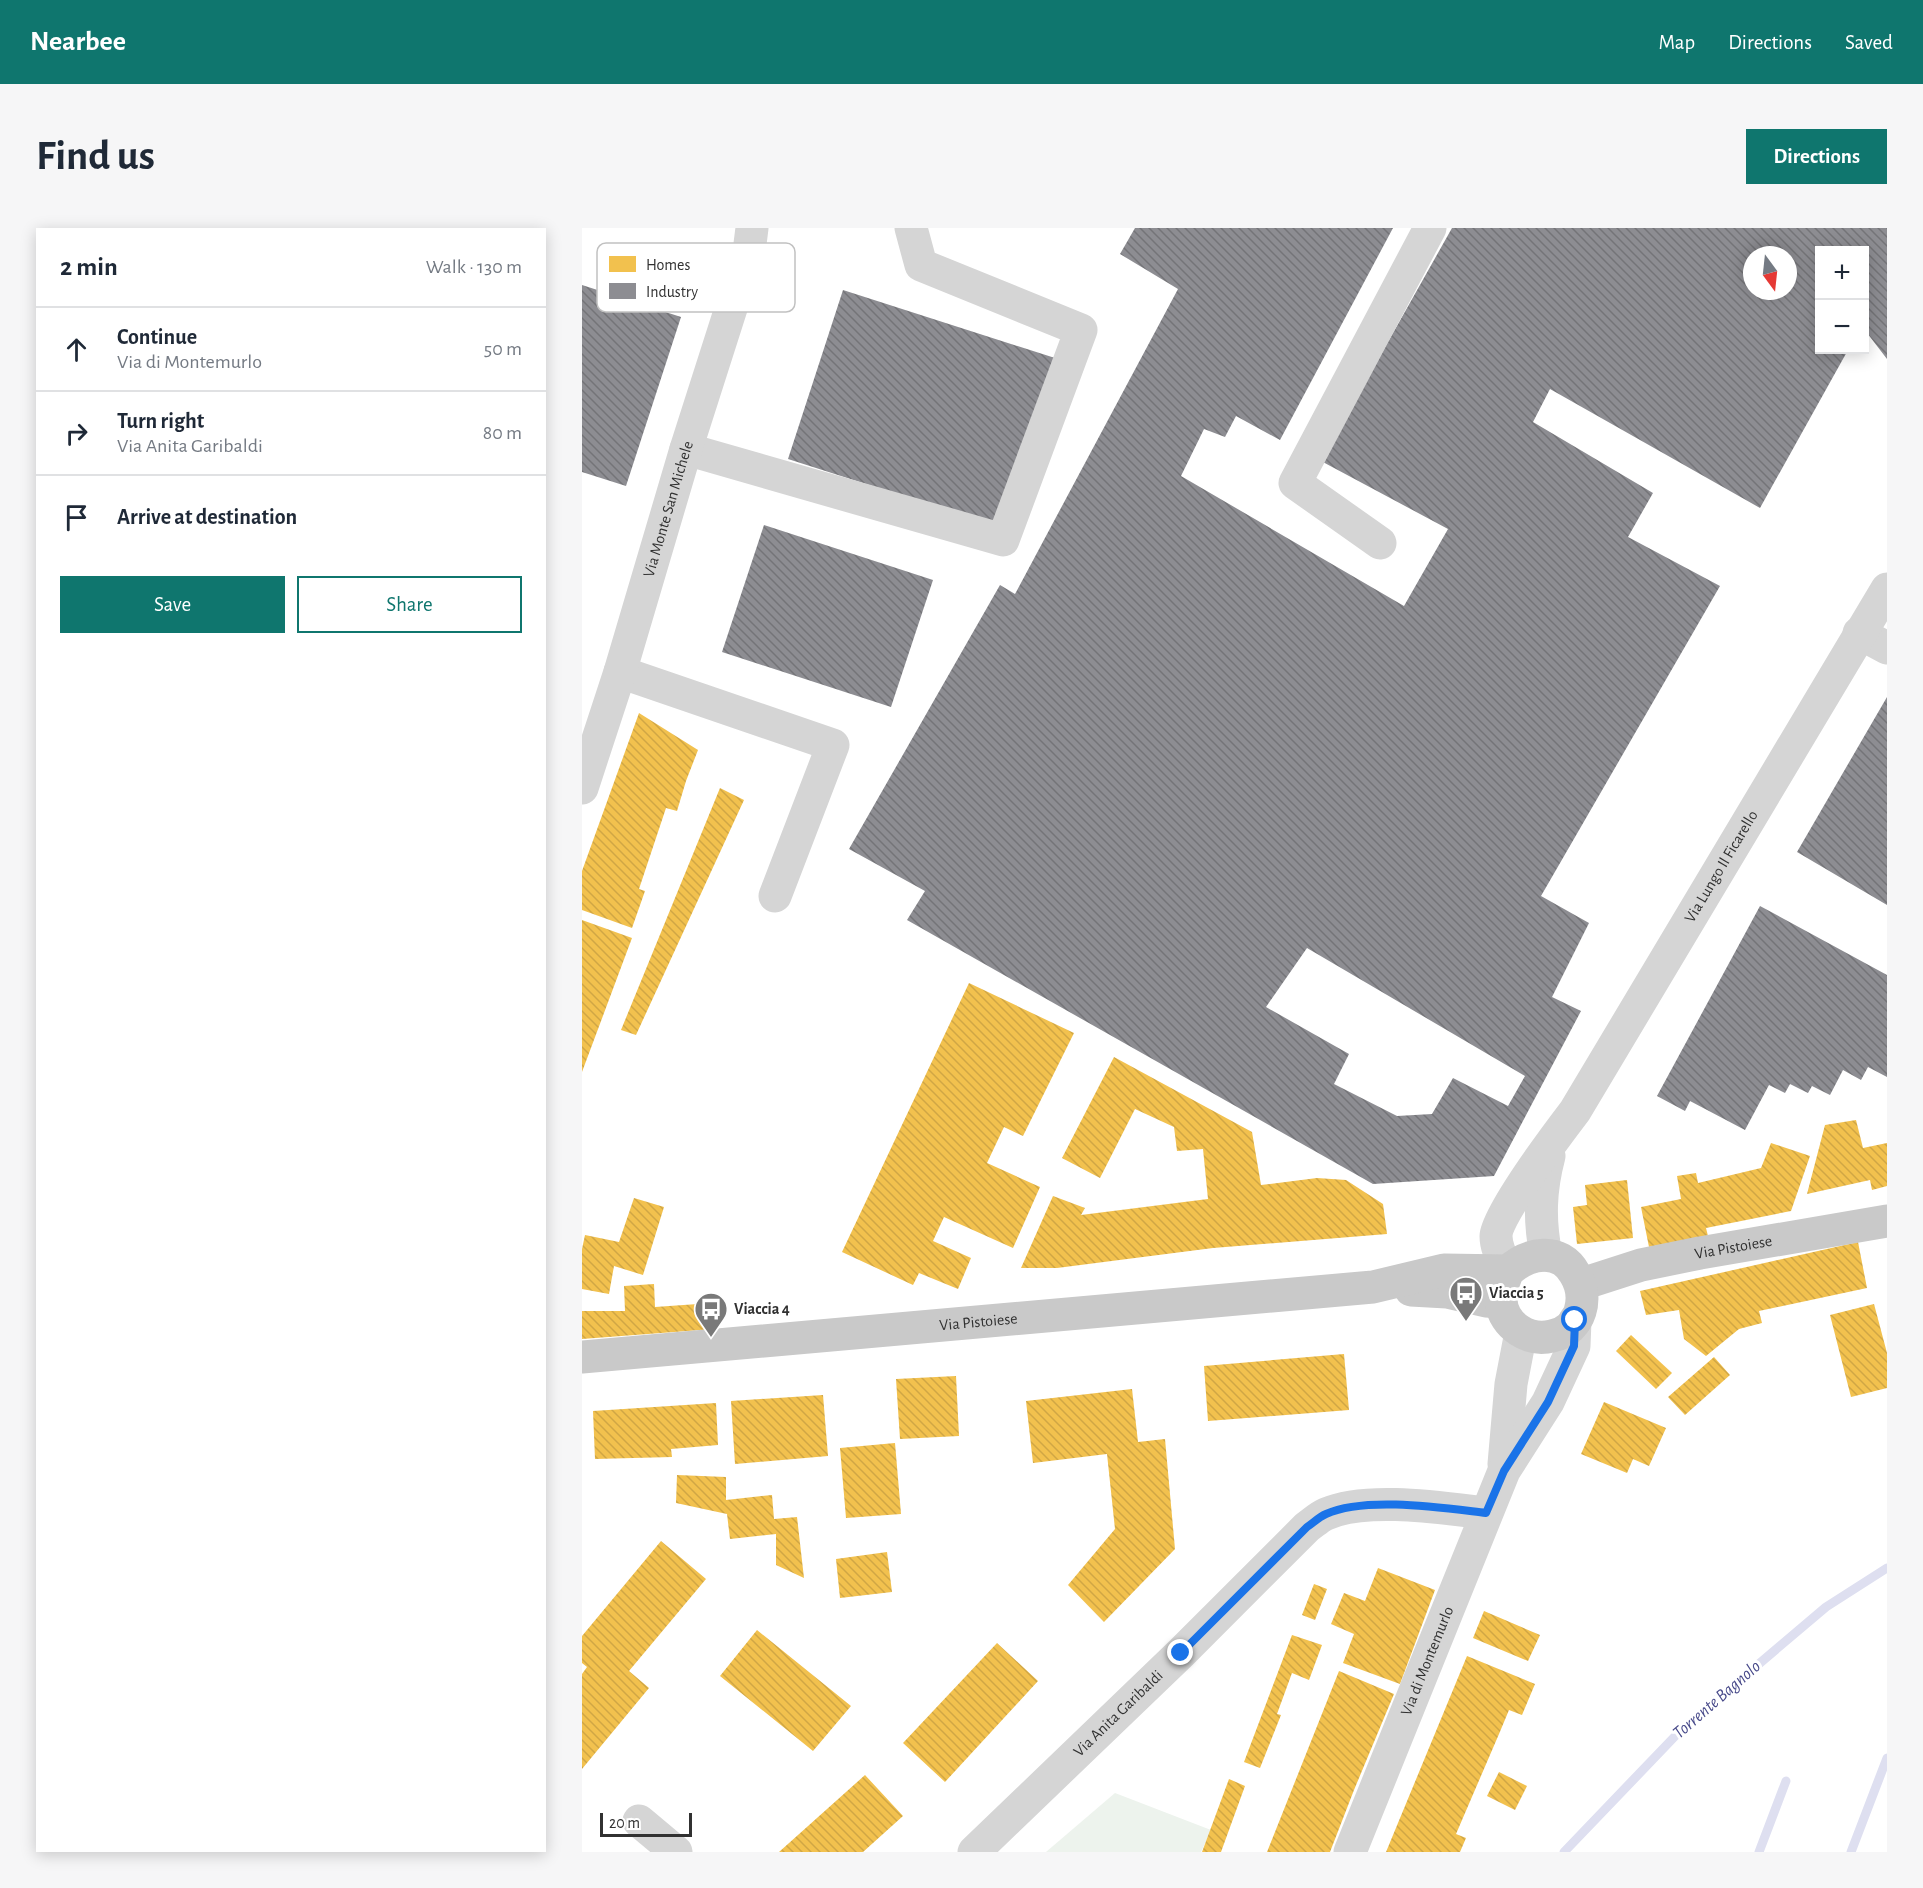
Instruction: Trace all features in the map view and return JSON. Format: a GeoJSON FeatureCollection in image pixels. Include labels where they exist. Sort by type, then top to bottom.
{"type":"FeatureCollection","features":[{"type":"Feature","properties":{"kind":"main road","name":"Via Pistoiese"},"geometry":{"type":"LineString","coordinates":[[1581,1284],[1641,1265],[1887,1221]]}},
{"type":"Feature","properties":{"kind":"main road"},"geometry":{"type":"LineString","coordinates":[[1546,1255],[1560,1259],[1572,1267],[1581,1284],[1584,1297],[1581,1311],[1566,1330],[1553,1336],[1535,1337],[1521,1332],[1508,1320],[1501,1302],[1502,1285],[1508,1271],[1518,1262],[1531,1256],[1546,1255]]}},
{"type":"Feature","properties":{"kind":"main road","name":"Via Pistoiese"},"geometry":{"type":"LineString","coordinates":[[582,1357],[1373,1287],[1444,1270],[1508,1271]]}},
{"type":"Feature","properties":{"kind":"main road","name":"Via Pistoiese"},"geometry":{"type":"LineString","coordinates":[[1373,1287],[1447,1292],[1485,1301],[1501,1302]]}},
{"type":"Feature","properties":{"kind":"street","name":"Via Monte San Michele"},"geometry":{"type":"LineString","coordinates":[[750,243],[752,228]]}},
{"type":"Feature","properties":{"kind":"street"},"geometry":{"type":"LineString","coordinates":[[686,449],[1003,540],[1081,330],[921,265],[911,228]]}},
{"type":"Feature","properties":{"kind":"street"},"geometry":{"type":"LineString","coordinates":[[1380,543],[1294,483],[1430,228]]}},
{"type":"Feature","properties":{"kind":"street","name":"Via Monte San Michele"},"geometry":{"type":"LineString","coordinates":[[582,788],[620,672],[686,449],[730,312]]}},
{"type":"Feature","properties":{"kind":"street","name":"Via Lungo Il Ficarello"},"geometry":{"type":"LineString","coordinates":[[1508,1271],[1497,1247],[1496,1234],[1500,1222],[1524,1182],[1575,1111],[1873,640],[1887,589]]}},
{"type":"Feature","properties":{"kind":"street"},"geometry":{"type":"LineString","coordinates":[[620,672],[833,746],[775,896]]}},
{"type":"Feature","properties":{"kind":"street","name":"Via Lungo Il Ficarello"},"geometry":{"type":"LineString","coordinates":[[1546,1255],[1540,1198],[1542,1180],[1552,1142]]}},
{"type":"Feature","properties":{"kind":"street","name":"Via di Montemurlo"},"geometry":{"type":"LineString","coordinates":[[1350,1852],[1504,1471],[1548,1402],[1570,1356],[1574,1346],[1575,1320]]}},
{"type":"Feature","properties":{"kind":"street","name":"Via di Montemurlo"},"geometry":{"type":"LineString","coordinates":[[1504,1471],[1511,1384],[1521,1332]]}},
{"type":"Feature","properties":{"kind":"street","name":"Via Anita Garibaldi"},"geometry":{"type":"LineString","coordinates":[[974,1852],[1181,1653],[1307,1527],[1326,1514],[1357,1506],[1379,1504],[1486,1513]]}},
{"type":"Feature","properties":{"kind":"street"},"geometry":{"type":"LineString","coordinates":[[639,1821],[676,1852]]}},
{"type":"Feature","properties":{"kind":"shaded area"},"geometry":{"type":"Polygon","coordinates":[[[1115,1793],[1211,1830],[1201,1852],[1046,1852],[1115,1793]]]}},
{"type":"Feature","properties":{"kind":"building: Homes"},"geometry":{"type":"Polygon","coordinates":[[[639,713],[698,750],[677,811],[666,808],[639,889],[645,891],[632,928],[582,910],[582,871],[639,713]]]}},
{"type":"Feature","properties":{"kind":"building: Homes"},"geometry":{"type":"Polygon","coordinates":[[[720,788],[744,800],[636,1035],[621,1030],[720,788]]]}},
{"type":"Feature","properties":{"kind":"building: Homes"},"geometry":{"type":"Polygon","coordinates":[[[582,920],[632,938],[582,1072],[582,920]]]}},
{"type":"Feature","properties":{"kind":"building: Homes"},"geometry":{"type":"Polygon","coordinates":[[[969,983],[1074,1033],[1023,1136],[1004,1127],[987,1163],[1040,1187],[1013,1248],[944,1217],[933,1241],[971,1258],[958,1289],[919,1273],[913,1285],[842,1252],[969,983]]]}},
{"type":"Feature","properties":{"kind":"building: Homes"},"geometry":{"type":"Polygon","coordinates":[[[1114,1057],[1252,1132],[1261,1185],[1317,1178],[1346,1180],[1383,1204],[1387,1234],[1213,1248],[1057,1268],[1021,1268],[1053,1196],[1085,1208],[1081,1215],[1208,1199],[1203,1149],[1177,1151],[1174,1127],[1135,1109],[1100,1178],[1062,1158],[1114,1057]]]}},
{"type":"Feature","properties":{"kind":"building: Homes"},"geometry":{"type":"Polygon","coordinates":[[[1856,1120],[1863,1148],[1887,1143],[1887,1186],[1872,1190],[1870,1180],[1807,1194],[1825,1125],[1856,1120]]]}},
{"type":"Feature","properties":{"kind":"building: Homes"},"geometry":{"type":"Polygon","coordinates":[[[1771,1143],[1810,1156],[1791,1211],[1706,1228],[1708,1236],[1649,1247],[1641,1207],[1681,1199],[1677,1176],[1696,1173],[1698,1183],[1761,1168],[1771,1143]]]}},
{"type":"Feature","properties":{"kind":"building: Homes"},"geometry":{"type":"Polygon","coordinates":[[[1627,1180],[1633,1238],[1577,1244],[1573,1207],[1587,1205],[1585,1185],[1627,1180]]]}},
{"type":"Feature","properties":{"kind":"building: Homes"},"geometry":{"type":"Polygon","coordinates":[[[634,1198],[664,1207],[643,1275],[614,1266],[609,1294],[582,1289],[582,1249],[585,1235],[619,1242],[634,1198]]]}},
{"type":"Feature","properties":{"kind":"building: Homes"},"geometry":{"type":"Polygon","coordinates":[[[1858,1242],[1867,1288],[1759,1311],[1762,1323],[1739,1329],[1706,1356],[1684,1339],[1679,1310],[1646,1315],[1640,1291],[1858,1242]]]}},
{"type":"Feature","properties":{"kind":"building: Homes"},"geometry":{"type":"Polygon","coordinates":[[[654,1284],[655,1307],[712,1303],[714,1329],[582,1339],[582,1311],[625,1311],[624,1286],[654,1284]]]}},
{"type":"Feature","properties":{"kind":"building: Homes"},"geometry":{"type":"Polygon","coordinates":[[[1874,1304],[1887,1353],[1887,1388],[1851,1397],[1830,1315],[1874,1304]]]}},
{"type":"Feature","properties":{"kind":"building: Homes"},"geometry":{"type":"Polygon","coordinates":[[[1631,1335],[1672,1373],[1656,1389],[1616,1351],[1631,1335]]]}},
{"type":"Feature","properties":{"kind":"building: Homes"},"geometry":{"type":"Polygon","coordinates":[[[1344,1354],[1349,1410],[1208,1421],[1204,1366],[1344,1354]]]}},
{"type":"Feature","properties":{"kind":"building: Homes"},"geometry":{"type":"Polygon","coordinates":[[[1714,1357],[1730,1375],[1685,1415],[1668,1397],[1714,1357]]]}},
{"type":"Feature","properties":{"kind":"building: Homes"},"geometry":{"type":"Polygon","coordinates":[[[956,1376],[959,1436],[900,1439],[896,1379],[956,1376]]]}},
{"type":"Feature","properties":{"kind":"building: Homes"},"geometry":{"type":"Polygon","coordinates":[[[1132,1389],[1138,1442],[1165,1439],[1175,1549],[1104,1622],[1068,1585],[1115,1529],[1107,1454],[1033,1463],[1026,1401],[1132,1389]]]}},
{"type":"Feature","properties":{"kind":"building: Homes"},"geometry":{"type":"Polygon","coordinates":[[[823,1395],[828,1456],[735,1464],[731,1401],[823,1395]]]}},
{"type":"Feature","properties":{"kind":"building: Homes"},"geometry":{"type":"Polygon","coordinates":[[[1604,1402],[1666,1428],[1649,1466],[1633,1459],[1627,1473],[1581,1454],[1604,1402]]]}},
{"type":"Feature","properties":{"kind":"building: Homes"},"geometry":{"type":"Polygon","coordinates":[[[716,1403],[718,1445],[671,1449],[672,1457],[595,1459],[593,1411],[716,1403]]]}},
{"type":"Feature","properties":{"kind":"building: Homes"},"geometry":{"type":"Polygon","coordinates":[[[895,1443],[901,1514],[846,1518],[840,1448],[895,1443]]]}},
{"type":"Feature","properties":{"kind":"building: Homes"},"geometry":{"type":"Polygon","coordinates":[[[677,1475],[726,1477],[726,1500],[772,1495],[774,1519],[797,1517],[804,1578],[776,1565],[776,1534],[730,1539],[727,1514],[676,1503],[677,1475]]]}},
{"type":"Feature","properties":{"kind":"building: Homes"},"geometry":{"type":"Polygon","coordinates":[[[661,1541],[706,1579],[629,1671],[649,1688],[582,1769],[582,1674],[587,1667],[582,1663],[582,1636],[661,1541]]]}},
{"type":"Feature","properties":{"kind":"building: Homes"},"geometry":{"type":"Polygon","coordinates":[[[887,1552],[892,1592],[840,1598],[836,1559],[887,1552]]]}},
{"type":"Feature","properties":{"kind":"building: Homes"},"geometry":{"type":"Polygon","coordinates":[[[1378,1568],[1435,1590],[1400,1684],[1343,1663],[1354,1634],[1331,1624],[1344,1593],[1365,1601],[1378,1568]]]}},
{"type":"Feature","properties":{"kind":"building: Homes"},"geometry":{"type":"Polygon","coordinates":[[[1314,1584],[1327,1589],[1315,1620],[1302,1615],[1314,1584]]]}},
{"type":"Feature","properties":{"kind":"building: Homes"},"geometry":{"type":"Polygon","coordinates":[[[1484,1611],[1540,1635],[1528,1661],[1473,1638],[1484,1611]]]}},
{"type":"Feature","properties":{"kind":"building: Homes"},"geometry":{"type":"Polygon","coordinates":[[[757,1630],[851,1706],[813,1751],[720,1676],[757,1630]]]}},
{"type":"Feature","properties":{"kind":"building: Homes"},"geometry":{"type":"Polygon","coordinates":[[[1292,1635],[1322,1645],[1309,1680],[1292,1673],[1277,1714],[1281,1715],[1260,1768],[1244,1762],[1292,1635]]]}},
{"type":"Feature","properties":{"kind":"building: Homes"},"geometry":{"type":"Polygon","coordinates":[[[997,1643],[1038,1681],[945,1782],[903,1743],[997,1643]]]}},
{"type":"Feature","properties":{"kind":"building: Homes"},"geometry":{"type":"Polygon","coordinates":[[[1467,1656],[1535,1684],[1522,1715],[1509,1710],[1456,1834],[1466,1838],[1460,1852],[1386,1852],[1467,1656]]]}},
{"type":"Feature","properties":{"kind":"building: Homes"},"geometry":{"type":"Polygon","coordinates":[[[1339,1671],[1394,1694],[1330,1852],[1267,1852],[1339,1671]]]}},
{"type":"Feature","properties":{"kind":"building: Homes"},"geometry":{"type":"Polygon","coordinates":[[[1499,1772],[1527,1786],[1515,1810],[1487,1796],[1499,1772]]]}},
{"type":"Feature","properties":{"kind":"building: Homes"},"geometry":{"type":"Polygon","coordinates":[[[865,1775],[903,1816],[863,1852],[779,1852],[865,1775]]]}},
{"type":"Feature","properties":{"kind":"building: Homes"},"geometry":{"type":"Polygon","coordinates":[[[1229,1779],[1245,1786],[1221,1852],[1202,1852],[1229,1779]]]}},
{"type":"Feature","properties":{"kind":"building: Industry"},"geometry":{"type":"Polygon","coordinates":[[[1135,228],[1393,228],[1280,440],[1236,416],[1225,437],[1204,429],[1181,476],[1404,606],[1448,529],[1321,461],[1452,228],[1887,228],[1887,359],[1869,336],[1869,246],[1815,246],[1815,354],[1846,354],[1760,508],[1550,389],[1533,422],[1653,493],[1628,537],[1720,586],[1541,896],[1589,923],[1552,997],[1581,1011],[1494,1176],[1373,1184],[907,920],[925,891],[849,849],[1000,585],[1015,594],[1178,289],[1120,254],[1135,228]],[[1307,948],[1266,1007],[1349,1054],[1334,1084],[1397,1116],[1432,1114],[1453,1078],[1508,1106],[1525,1076],[1307,948]]]}},
{"type":"Feature","properties":{"kind":"building: Industry"},"geometry":{"type":"Polygon","coordinates":[[[582,285],[597,290],[597,312],[666,312],[681,317],[626,486],[582,472],[582,285]]]}},
{"type":"Feature","properties":{"kind":"building: Industry"},"geometry":{"type":"Polygon","coordinates":[[[843,290],[1055,358],[1000,527],[788,459],[843,290]]]}},
{"type":"Feature","properties":{"kind":"building: Industry"},"geometry":{"type":"Polygon","coordinates":[[[764,525],[933,580],[891,707],[722,652],[764,525]]]}},
{"type":"Feature","properties":{"kind":"building: Industry"},"geometry":{"type":"Polygon","coordinates":[[[1887,697],[1887,905],[1797,852],[1887,697]]]}},
{"type":"Feature","properties":{"kind":"building: Industry"},"geometry":{"type":"Polygon","coordinates":[[[1760,906],[1887,975],[1887,1077],[1868,1067],[1861,1080],[1843,1070],[1830,1095],[1812,1086],[1808,1093],[1790,1084],[1785,1093],[1769,1085],[1745,1130],[1690,1101],[1685,1111],[1657,1096],[1760,906]]]}},
{"type":"Feature","properties":{"kind":"waterway","name":"Torrente Bagnolo"},"geometry":{"type":"LineString","coordinates":[[1564,1852],[1681,1730],[1826,1607],[1887,1568]]}},
{"type":"Feature","properties":{"kind":"waterway"},"geometry":{"type":"LineString","coordinates":[[1851,1852],[1887,1758]]}},
{"type":"Feature","properties":{"kind":"waterway"},"geometry":{"type":"LineString","coordinates":[[1759,1852],[1786,1781]]}},
{"type":"Feature","properties":{"kind":"place","name":"Viaccia 5"},"geometry":{"type":"Point","coordinates":[1466,1322]}},
{"type":"Feature","properties":{"kind":"place","name":"Viaccia 4"},"geometry":{"type":"Point","coordinates":[711,1338]}},
{"type":"Feature","properties":{"kind":"route"},"geometry":{"type":"LineString","coordinates":[[1181,1653],[1307,1527],[1326,1514],[1357,1506],[1379,1504],[1486,1513],[1504,1471],[1548,1402],[1574,1346],[1575,1320]]}}]}
